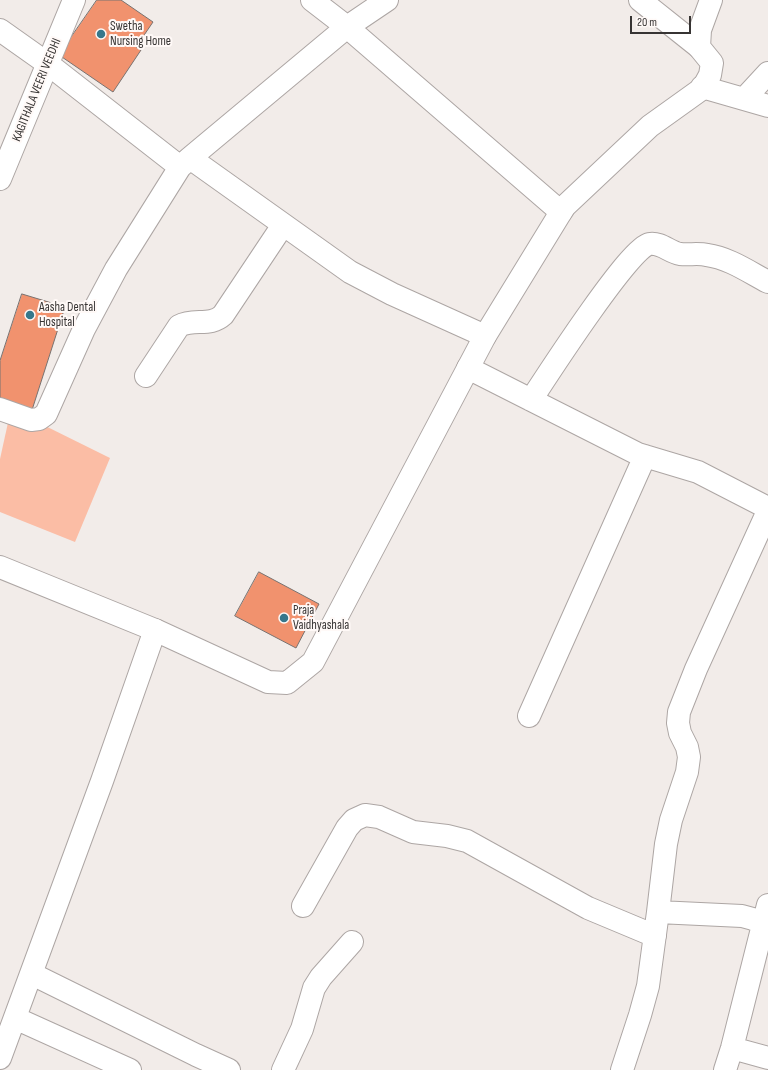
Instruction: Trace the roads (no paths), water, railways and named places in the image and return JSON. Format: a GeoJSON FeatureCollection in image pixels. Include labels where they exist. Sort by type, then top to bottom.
{"type":"FeatureCollection","features":[{"type":"Feature","properties":{"kind":"street","name":"KAGITHALA VEERI VEEDHI"},"geometry":{"type":"LineString","coordinates":[[0,179],[74,0]]}},
{"type":"Feature","properties":{"kind":"street"},"geometry":{"type":"LineString","coordinates":[[312,0],[347,27],[561,212]]}},
{"type":"Feature","properties":{"kind":"street"},"geometry":{"type":"LineString","coordinates":[[0,409],[31,420],[39,419],[46,414],[84,329],[112,276],[122,258],[185,162],[347,27],[387,0]]}},
{"type":"Feature","properties":{"kind":"street"},"geometry":{"type":"LineString","coordinates":[[0,567],[155,630],[268,682],[287,683],[313,662],[485,336],[565,206],[650,126],[702,87],[710,75],[712,63],[699,47],[640,0]]}},
{"type":"Feature","properties":{"kind":"street"},"geometry":{"type":"LineString","coordinates":[[699,47],[700,30],[711,0]]}},
{"type":"Feature","properties":{"kind":"street"},"geometry":{"type":"LineString","coordinates":[[0,30],[185,162],[283,225],[350,272],[392,294],[485,336]]}},
{"type":"Feature","properties":{"kind":"street"},"geometry":{"type":"LineString","coordinates":[[744,98],[768,73]]}},
{"type":"Feature","properties":{"kind":"street"},"geometry":{"type":"LineString","coordinates":[[702,87],[768,106]]}},
{"type":"Feature","properties":{"kind":"street"},"geometry":{"type":"LineString","coordinates":[[146,376],[180,326],[186,322],[217,320],[223,315],[283,225]]}},
{"type":"Feature","properties":{"kind":"street"},"geometry":{"type":"LineString","coordinates":[[531,400],[576,330],[640,248],[648,244],[655,244],[680,254],[707,254],[726,259],[768,282]]}},
{"type":"Feature","properties":{"kind":"street"},"geometry":{"type":"LineString","coordinates":[[468,368],[638,454],[698,472],[768,508]]}},
{"type":"Feature","properties":{"kind":"street"},"geometry":{"type":"LineString","coordinates":[[529,716],[645,456]]}},
{"type":"Feature","properties":{"kind":"street"},"geometry":{"type":"LineString","coordinates":[[622,1070],[648,986],[670,820],[687,772],[689,757],[687,747],[680,733],[678,723],[679,712],[696,669],[768,511]]}},
{"type":"Feature","properties":{"kind":"street"},"geometry":{"type":"LineString","coordinates":[[0,1058],[102,781],[155,630]]}},
{"type":"Feature","properties":{"kind":"street"},"geometry":{"type":"LineString","coordinates":[[303,906],[347,828],[354,820],[365,815],[379,817],[413,832],[447,836],[466,841],[588,908],[655,936]]}},
{"type":"Feature","properties":{"kind":"street"},"geometry":{"type":"LineString","coordinates":[[658,912],[767,918],[725,1070]]}},
{"type":"Feature","properties":{"kind":"street"},"geometry":{"type":"LineString","coordinates":[[283,1070],[302,1029],[314,988],[321,977],[352,942]]}},
{"type":"Feature","properties":{"kind":"street"},"geometry":{"type":"LineString","coordinates":[[32,974],[229,1070]]}},
{"type":"Feature","properties":{"kind":"street"},"geometry":{"type":"LineString","coordinates":[[15,1018],[96,1063],[130,1070]]}},
{"type":"Feature","properties":{"kind":"street"},"geometry":{"type":"LineString","coordinates":[[732,1048],[768,1058]]}},
{"type":"Feature","properties":{"kind":"place","name":"Swetha Nursing Home"},"geometry":{"type":"Point","coordinates":[101,34]}},
{"type":"Feature","properties":{"kind":"place","name":"Aasha Dental Hospital"},"geometry":{"type":"Point","coordinates":[30,315]}},
{"type":"Feature","properties":{"kind":"place","name":"Praja Vaidhyashala"},"geometry":{"type":"Point","coordinates":[284,618]}}]}
